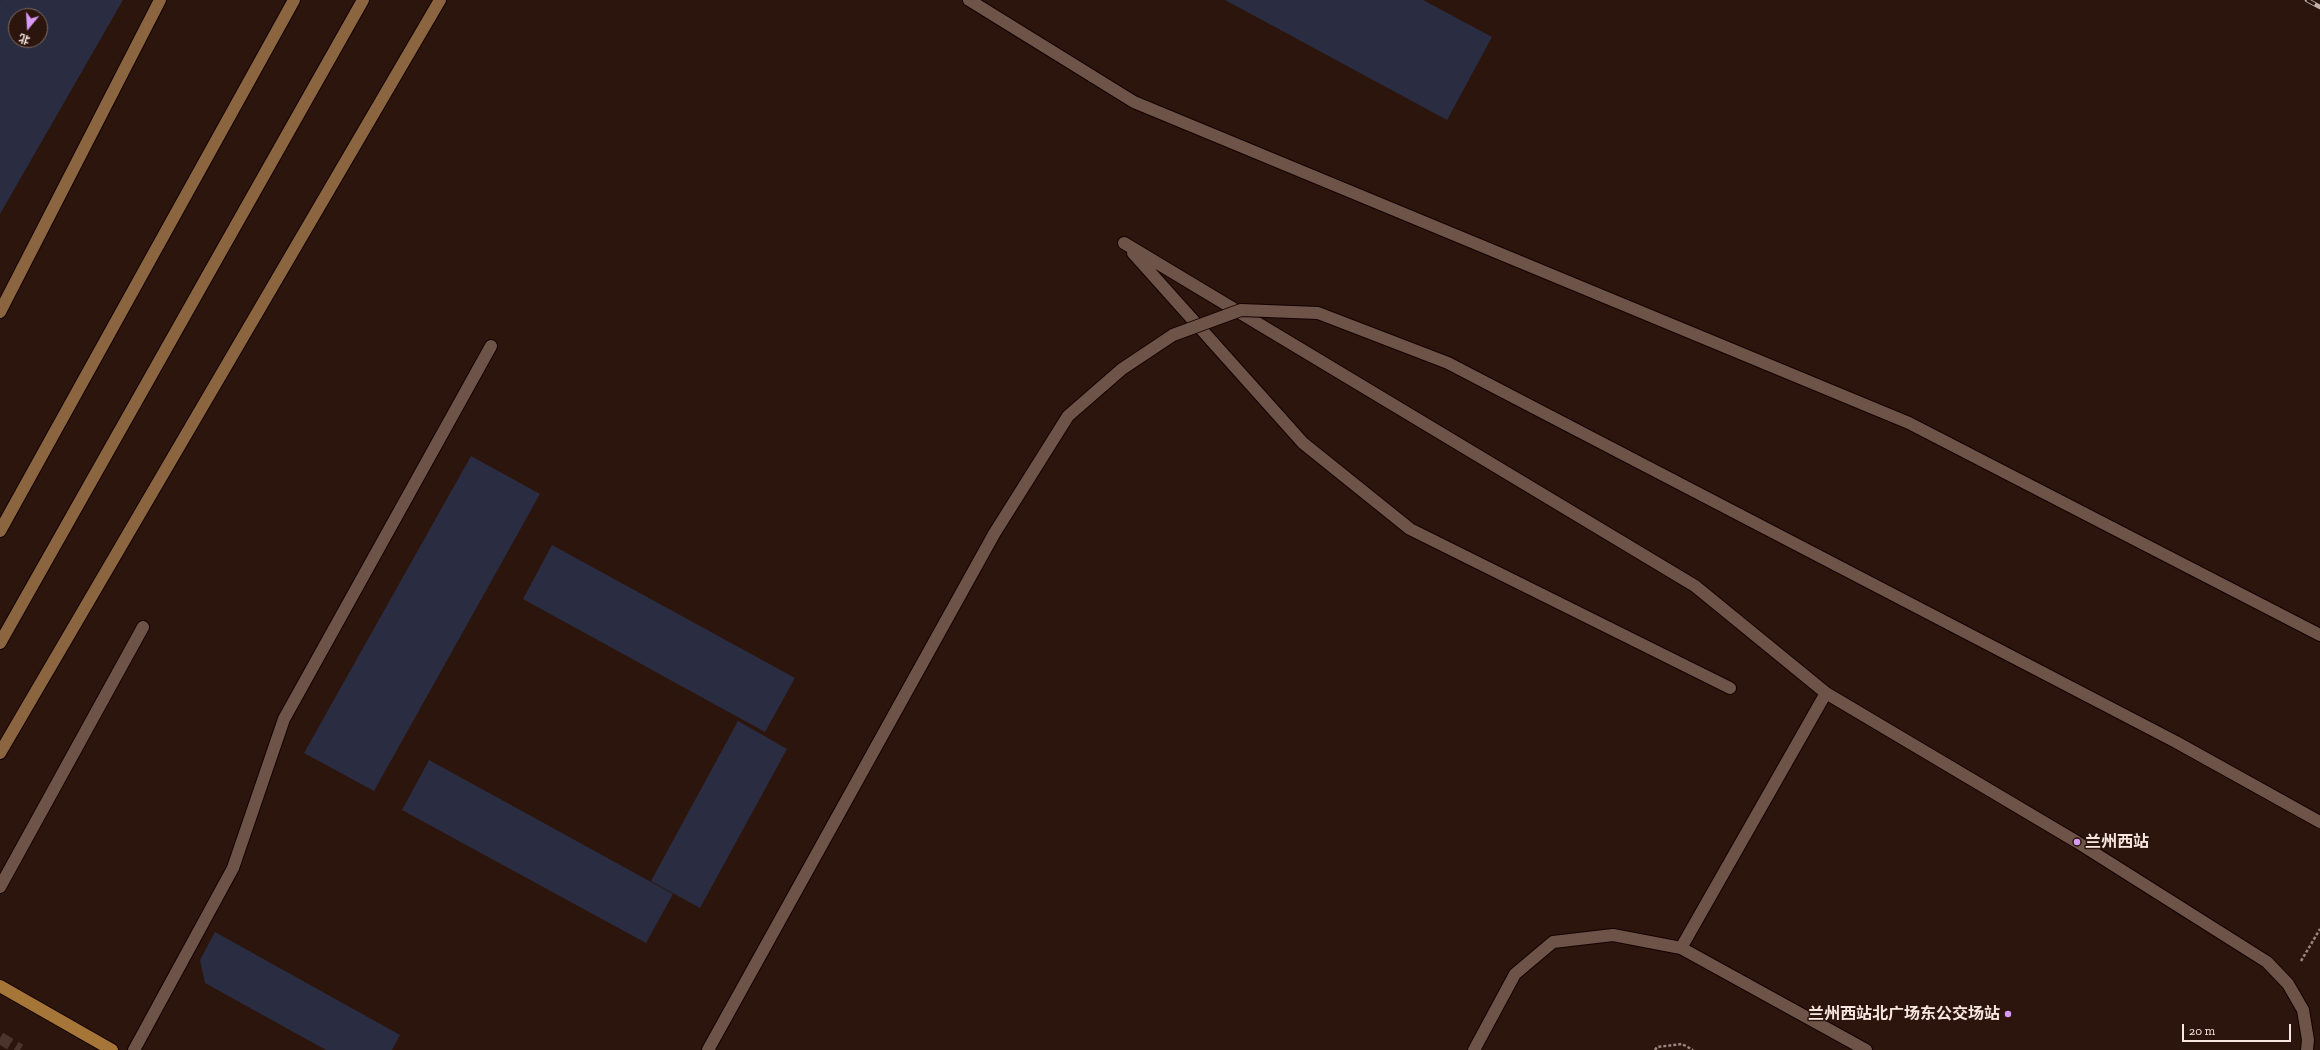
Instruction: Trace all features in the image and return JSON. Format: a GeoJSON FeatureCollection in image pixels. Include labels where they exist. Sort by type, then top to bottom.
{"type":"FeatureCollection","features":[{"type":"Feature","properties":{"kind":"main road"},"geometry":{"type":"LineString","coordinates":[[0,312],[160,0]]}},
{"type":"Feature","properties":{"kind":"main road"},"geometry":{"type":"LineString","coordinates":[[0,531],[294,0]]}},
{"type":"Feature","properties":{"kind":"main road"},"geometry":{"type":"LineString","coordinates":[[0,643],[363,0]]}},
{"type":"Feature","properties":{"kind":"main road"},"geometry":{"type":"LineString","coordinates":[[0,753],[440,0]]}},
{"type":"Feature","properties":{"kind":"main road"},"geometry":{"type":"LineString","coordinates":[[0,986],[112,1050]]}},
{"type":"Feature","properties":{"kind":"lane"},"geometry":{"type":"LineString","coordinates":[[969,0],[1134,102],[1909,423],[2320,635]]}},
{"type":"Feature","properties":{"kind":"lane"},"geometry":{"type":"LineString","coordinates":[[1730,688],[1410,529],[1303,443],[1124,243],[1695,586],[1826,693],[2077,842],[2267,962],[2288,984],[2303,1010],[2308,1040],[2307,1050]]}},
{"type":"Feature","properties":{"kind":"lane"},"geometry":{"type":"LineString","coordinates":[[708,1050],[994,534],[1068,416],[1122,369],[1173,335],[1241,310],[1318,313],[1448,363],[2176,742],[2320,822]]}},
{"type":"Feature","properties":{"kind":"lane"},"geometry":{"type":"LineString","coordinates":[[134,1050],[233,868],[284,719],[491,346]]}},
{"type":"Feature","properties":{"kind":"lane"},"geometry":{"type":"LineString","coordinates":[[0,887],[143,627]]}},
{"type":"Feature","properties":{"kind":"lane"},"geometry":{"type":"LineString","coordinates":[[1681,948],[1826,693]]}},
{"type":"Feature","properties":{"kind":"lane"},"geometry":{"type":"LineString","coordinates":[[1474,1050],[1515,974],[1553,942],[1613,935],[1681,948],[1866,1050]]}},
{"type":"Feature","properties":{"kind":"path"},"geometry":{"type":"LineString","coordinates":[[2288,984],[2320,929]]}},
{"type":"Feature","properties":{"kind":"path"},"geometry":{"type":"LineString","coordinates":[[1655,1050],[1657,1047],[1682,1044],[1693,1050]]}},
{"type":"Feature","properties":{"kind":"building"},"geometry":{"type":"Polygon","coordinates":[[[123,0],[0,214],[0,1],[123,0]]]}},
{"type":"Feature","properties":{"kind":"building"},"geometry":{"type":"Polygon","coordinates":[[[1225,0],[1423,0],[1492,37],[1447,120],[1225,0]]]}},
{"type":"Feature","properties":{"kind":"building"},"geometry":{"type":"Polygon","coordinates":[[[471,456],[540,494],[374,791],[304,753],[471,456]]]}},
{"type":"Feature","properties":{"kind":"building"},"geometry":{"type":"Polygon","coordinates":[[[552,545],[795,678],[765,732],[523,599],[552,545]]]}},
{"type":"Feature","properties":{"kind":"building"},"geometry":{"type":"Polygon","coordinates":[[[738,721],[787,749],[700,908],[651,881],[738,721]]]}},
{"type":"Feature","properties":{"kind":"building"},"geometry":{"type":"Polygon","coordinates":[[[429,760],[673,894],[646,943],[402,810],[429,760]]]}},
{"type":"Feature","properties":{"kind":"building"},"geometry":{"type":"Polygon","coordinates":[[[215,932],[400,1035],[392,1050],[326,1050],[205,983],[200,960],[215,932]]]}},
{"type":"Feature","properties":{"kind":"tunnel"},"geometry":{"type":"LineString","coordinates":[[0,1038],[20,1050]]}},
{"type":"Feature","properties":{"kind":"railway"},"geometry":{"type":"LineString","coordinates":[[2307,0],[2320,7]]}},
{"type":"Feature","properties":{"kind":"place","name":"兰州西站"},"geometry":{"type":"Point","coordinates":[2077,842]}},
{"type":"Feature","properties":{"kind":"place","name":"兰州西站北广场东公交场站"},"geometry":{"type":"Point","coordinates":[2008,1014]}}]}
